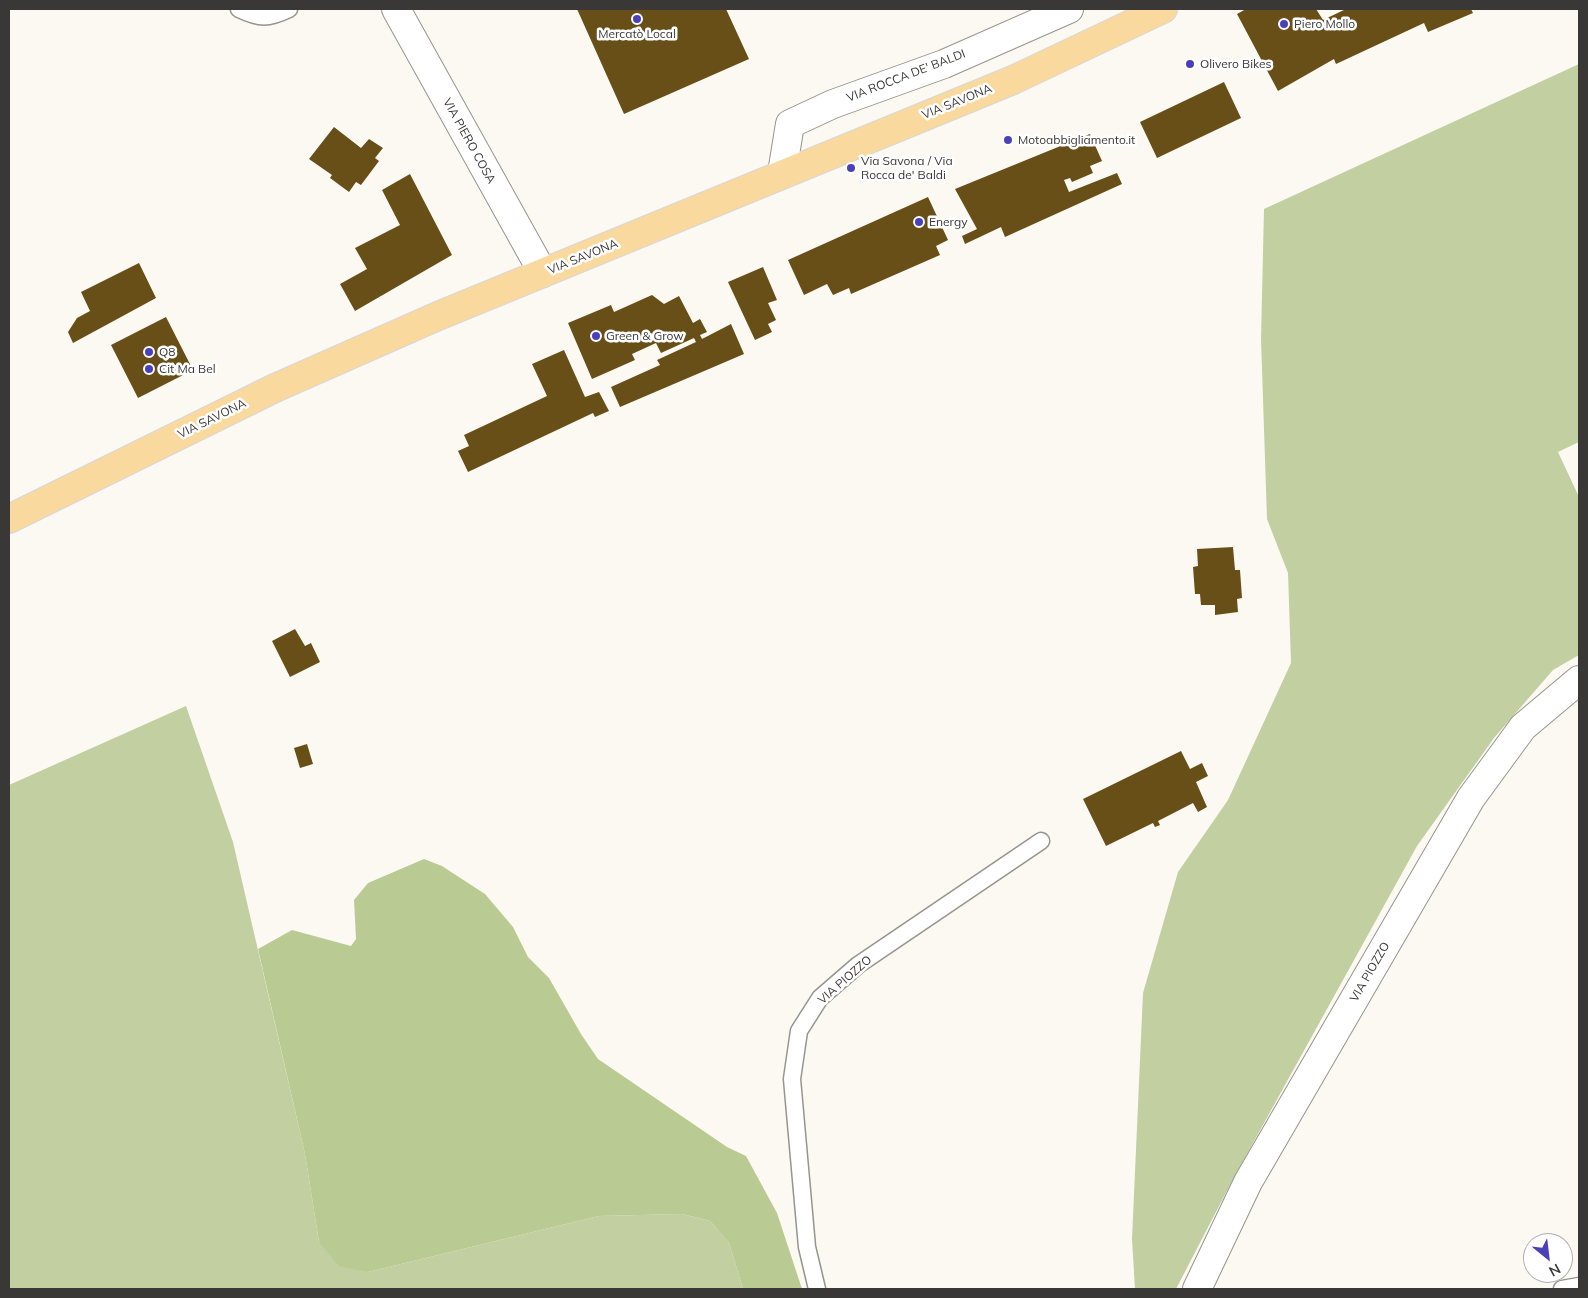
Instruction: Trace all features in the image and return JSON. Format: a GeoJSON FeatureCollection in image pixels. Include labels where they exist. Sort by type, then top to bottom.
{"type":"FeatureCollection","features":[{"type":"Feature","properties":{"kind":"main road","name":"VIA SAVONA"},"geometry":{"type":"LineString","coordinates":[[9,519],[275,388],[782,173],[1012,80],[1163,9]]}},
{"type":"Feature","properties":{"kind":"street","name":"VIA PIERO COSA"},"geometry":{"type":"LineString","coordinates":[[396,9],[543,273]]}},
{"type":"Feature","properties":{"kind":"street","name":"VIA ROCCA DE' BALDI"},"geometry":{"type":"LineString","coordinates":[[782,173],[790,124],[833,104],[944,64],[1069,9]]}},
{"type":"Feature","properties":{"kind":"street","name":"VIA PIOZZO"},"geometry":{"type":"LineString","coordinates":[[1197,1289],[1248,1182],[1470,798],[1523,727],[1579,680]]}},
{"type":"Feature","properties":{"kind":"lane"},"geometry":{"type":"LineString","coordinates":[[239,9],[254,16],[271,17],[289,9]]}},
{"type":"Feature","properties":{"kind":"lane","name":"VIA PIOZZO"},"geometry":{"type":"LineString","coordinates":[[817,1289],[807,1247],[792,1079],[800,1031],[820,998],[858,965],[1041,842]]}},
{"type":"Feature","properties":{"kind":"lane"},"geometry":{"type":"LineString","coordinates":[[1562,1289],[1579,1286]]}},
{"type":"Feature","properties":{"kind":"green space"},"geometry":{"type":"Polygon","coordinates":[[[1579,64],[1579,442],[1558,452],[1579,497],[1579,655],[1553,670],[1494,738],[1417,846],[1232,1181],[1176,1289],[1135,1289],[1132,1239],[1143,993],[1178,872],[1228,800],[1291,663],[1288,573],[1267,519],[1261,339],[1264,209],[1579,64]]]}},
{"type":"Feature","properties":{"kind":"green space"},"geometry":{"type":"Polygon","coordinates":[[[186,706],[233,842],[305,1154],[319,1242],[368,1272],[599,1216],[682,1214],[710,1221],[729,1243],[743,1289],[9,1289],[9,785],[186,706]]]}},
{"type":"Feature","properties":{"kind":"green space"},"geometry":{"type":"Polygon","coordinates":[[[424,859],[442,866],[485,894],[513,927],[528,957],[549,978],[581,1034],[598,1059],[727,1147],[746,1156],[777,1213],[802,1289],[743,1289],[729,1243],[710,1221],[682,1214],[599,1216],[368,1272],[339,1266],[319,1242],[305,1154],[258,949],[292,930],[351,946],[356,939],[354,900],[368,883],[424,859]]]}},
{"type":"Feature","properties":{"kind":"building"},"geometry":{"type":"Polygon","coordinates":[[[577,9],[726,9],[749,59],[624,114],[577,9]]]}},
{"type":"Feature","properties":{"kind":"building"},"geometry":{"type":"Polygon","coordinates":[[[1246,9],[1316,9],[1323,20],[1346,9],[1471,9],[1473,13],[1428,32],[1424,23],[1336,64],[1334,59],[1278,91],[1237,14],[1246,9]]]}},
{"type":"Feature","properties":{"kind":"building"},"geometry":{"type":"Polygon","coordinates":[[[1224,82],[1241,118],[1157,158],[1140,122],[1224,82]]]}},
{"type":"Feature","properties":{"kind":"building"},"geometry":{"type":"Polygon","coordinates":[[[334,127],[361,148],[369,139],[383,148],[375,158],[379,161],[361,185],[356,182],[349,192],[330,178],[332,175],[309,159],[334,127]]]}},
{"type":"Feature","properties":{"kind":"building"},"geometry":{"type":"Polygon","coordinates":[[[1090,134],[1102,161],[1090,166],[1093,173],[1072,182],[1070,178],[1064,180],[1069,192],[1117,173],[1122,184],[1005,237],[1001,227],[965,244],[962,236],[977,229],[955,189],[1090,134]]]}},
{"type":"Feature","properties":{"kind":"building"},"geometry":{"type":"Polygon","coordinates":[[[410,174],[452,255],[355,311],[340,284],[367,269],[355,248],[400,225],[382,190],[410,174]]]}},
{"type":"Feature","properties":{"kind":"building"},"geometry":{"type":"Polygon","coordinates":[[[928,197],[948,240],[936,246],[940,255],[851,294],[849,288],[833,295],[827,284],[804,295],[788,260],[928,197]]]}},
{"type":"Feature","properties":{"kind":"building"},"geometry":{"type":"Polygon","coordinates":[[[139,263],[156,298],[73,343],[68,332],[77,318],[90,311],[81,292],[139,263]]]}},
{"type":"Feature","properties":{"kind":"building"},"geometry":{"type":"Polygon","coordinates":[[[763,267],[777,300],[768,303],[776,320],[768,324],[772,332],[755,340],[728,282],[763,267]]]}},
{"type":"Feature","properties":{"kind":"building"},"geometry":{"type":"Polygon","coordinates":[[[652,295],[664,304],[679,296],[693,323],[700,319],[707,332],[700,335],[702,339],[731,324],[744,354],[620,407],[611,387],[660,365],[657,360],[696,342],[694,338],[661,353],[656,343],[632,354],[635,360],[592,379],[568,323],[611,305],[614,312],[652,295]]]}},
{"type":"Feature","properties":{"kind":"building"},"geometry":{"type":"Polygon","coordinates":[[[166,317],[193,370],[138,398],[111,345],[166,317]]]}},
{"type":"Feature","properties":{"kind":"building"},"geometry":{"type":"Polygon","coordinates":[[[564,350],[585,397],[599,392],[609,411],[595,417],[593,413],[468,472],[458,451],[469,446],[464,435],[547,396],[532,364],[564,350]]]}},
{"type":"Feature","properties":{"kind":"building"},"geometry":{"type":"Polygon","coordinates":[[[1233,547],[1235,570],[1240,570],[1242,598],[1237,599],[1238,612],[1215,615],[1215,605],[1201,605],[1200,594],[1195,594],[1193,567],[1198,566],[1197,549],[1233,547]]]}},
{"type":"Feature","properties":{"kind":"building"},"geometry":{"type":"Polygon","coordinates":[[[295,629],[305,646],[311,643],[320,662],[290,677],[272,641],[295,629]]]}},
{"type":"Feature","properties":{"kind":"building"},"geometry":{"type":"Polygon","coordinates":[[[307,744],[313,764],[300,768],[294,748],[307,744]]]}},
{"type":"Feature","properties":{"kind":"building"},"geometry":{"type":"Polygon","coordinates":[[[1181,751],[1190,769],[1202,763],[1208,776],[1196,782],[1207,807],[1198,812],[1193,803],[1158,821],[1160,825],[1155,827],[1153,823],[1106,846],[1083,799],[1181,751]]]}},
{"type":"Feature","properties":{"kind":"place","name":"Mercatò Local"},"geometry":{"type":"Point","coordinates":[637,19]}},
{"type":"Feature","properties":{"kind":"place","name":"Piero Mollo"},"geometry":{"type":"Point","coordinates":[1284,24]}},
{"type":"Feature","properties":{"kind":"place","name":"Olivero Bikes"},"geometry":{"type":"Point","coordinates":[1190,64]}},
{"type":"Feature","properties":{"kind":"place","name":"Motoabbigliamento.it"},"geometry":{"type":"Point","coordinates":[1008,140]}},
{"type":"Feature","properties":{"kind":"place","name":"Via Savona / Via Rocca de' Baldi"},"geometry":{"type":"Point","coordinates":[851,168]}},
{"type":"Feature","properties":{"kind":"place","name":"Energy"},"geometry":{"type":"Point","coordinates":[919,222]}},
{"type":"Feature","properties":{"kind":"place","name":"Green & Grow"},"geometry":{"type":"Point","coordinates":[596,336]}},
{"type":"Feature","properties":{"kind":"place","name":"Q8"},"geometry":{"type":"Point","coordinates":[149,352]}},
{"type":"Feature","properties":{"kind":"place","name":"Cit Ma Bel"},"geometry":{"type":"Point","coordinates":[149,369]}}]}
